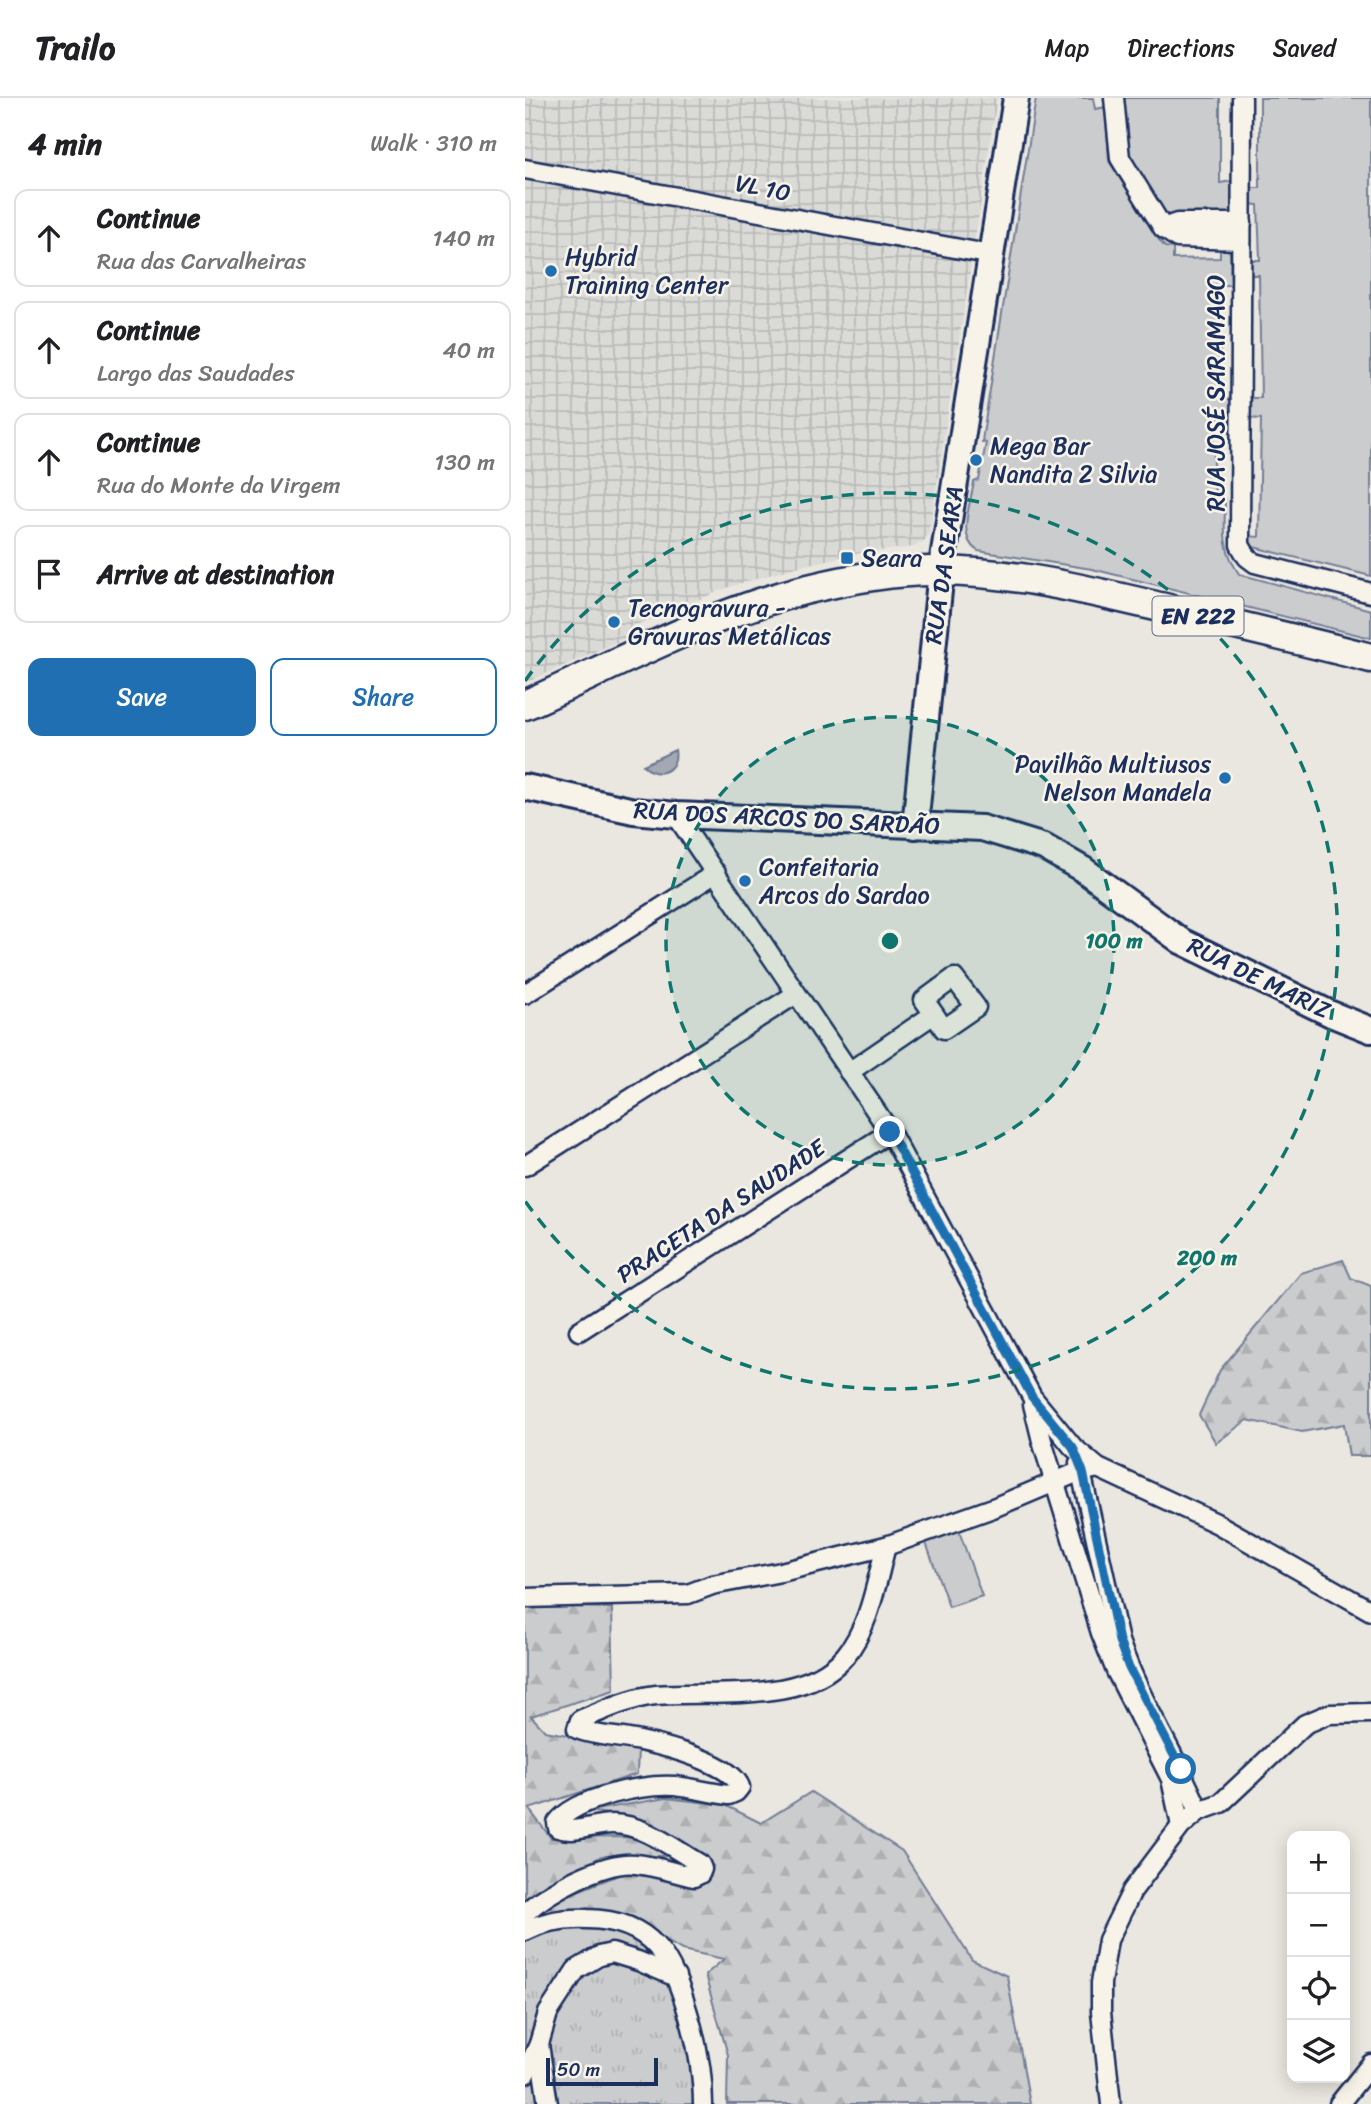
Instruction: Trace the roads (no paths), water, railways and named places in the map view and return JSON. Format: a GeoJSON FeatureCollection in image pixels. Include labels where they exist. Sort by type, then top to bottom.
{"type":"FeatureCollection","features":[{"type":"Feature","properties":{"kind":"main road","name":"RUA DA SEARA"},"geometry":{"type":"LineString","coordinates":[[915,826],[941,571],[1016,98]]}},
{"type":"Feature","properties":{"kind":"main road","name":"EN 222"},"geometry":{"type":"LineString","coordinates":[[525,705],[668,638],[733,611],[803,590],[855,579],[911,572],[941,571],[1011,577],[1081,589],[1371,658]]}},
{"type":"Feature","properties":{"kind":"main road","name":"RUA DOS ARCOS DO SARDÃO"},"geometry":{"type":"LineString","coordinates":[[525,787],[634,811],[982,828],[1008,834]]}},
{"type":"Feature","properties":{"kind":"main road","name":"RUA DE MARIZ"},"geometry":{"type":"LineString","coordinates":[[1008,834],[1044,847],[1084,870],[1181,941],[1331,1014],[1371,1030]]}},
{"type":"Feature","properties":{"kind":"street"},"geometry":{"type":"LineString","coordinates":[[1114,98],[1120,158],[1163,228],[1177,223],[1242,231]]}},
{"type":"Feature","properties":{"kind":"street","name":"RUA JOSÉ SARAMAGO"},"geometry":{"type":"LineString","coordinates":[[1243,98],[1240,545],[1247,557],[1255,563],[1371,593]]}},
{"type":"Feature","properties":{"kind":"street","name":"VL 10"},"geometry":{"type":"LineString","coordinates":[[525,169],[993,256]]}},
{"type":"Feature","properties":{"kind":"street"},"geometry":{"type":"LineString","coordinates":[[676,815],[890,1132],[1032,1397],[1090,1470],[1119,1641],[1134,1691],[1171,1779],[1181,1826]]}},
{"type":"Feature","properties":{"kind":"street"},"geometry":{"type":"LineString","coordinates":[[525,994],[716,873]]}},
{"type":"Feature","properties":{"kind":"street"},"geometry":{"type":"LineString","coordinates":[[525,1166],[796,993]]}},
{"type":"Feature","properties":{"kind":"street"},"geometry":{"type":"LineString","coordinates":[[849,1072],[934,1014]]}},
{"type":"Feature","properties":{"kind":"street","name":"PRACETA DA SAUDADE"},"geometry":{"type":"LineString","coordinates":[[579,1331],[890,1132]]}},
{"type":"Feature","properties":{"kind":"street"},"geometry":{"type":"LineString","coordinates":[[1032,1397],[1042,1441],[1101,1633],[1181,1769],[1199,1811]]}},
{"type":"Feature","properties":{"kind":"street"},"geometry":{"type":"LineString","coordinates":[[525,1598],[688,1594],[712,1585],[781,1572],[886,1546],[1090,1470],[1216,1523],[1371,1611]]}},
{"type":"Feature","properties":{"kind":"street"},"geometry":{"type":"LineString","coordinates":[[525,1913],[572,1882],[619,1864],[635,1863],[694,1877],[700,1874],[700,1864],[649,1834],[628,1826],[610,1824],[566,1831],[558,1828],[557,1823],[571,1810],[622,1791],[675,1786],[729,1795],[736,1793],[740,1787],[738,1781],[716,1765],[671,1750],[641,1741],[588,1734],[577,1729],[580,1720],[654,1695],[722,1695],[803,1684],[825,1674],[846,1656],[868,1616],[886,1546]]}},
{"type":"Feature","properties":{"kind":"street"},"geometry":{"type":"LineString","coordinates":[[1111,2104],[1101,2012],[1101,1983],[1108,1940],[1132,1891],[1181,1826],[1199,1811],[1221,1803],[1305,1724],[1329,1714],[1371,1713]]}},
{"type":"Feature","properties":{"kind":"street"},"geometry":{"type":"LineString","coordinates":[[525,1931],[548,1922],[603,1919],[621,1923],[659,1948],[676,1977],[693,2028],[699,2057],[703,2104]]}},
{"type":"Feature","properties":{"kind":"street"},"geometry":{"type":"LineString","coordinates":[[525,2074],[539,2044],[548,2013],[576,1970],[599,1956],[612,1953],[676,1977]]}},
{"type":"Feature","properties":{"kind":"street"},"geometry":{"type":"LineString","coordinates":[[539,2044],[548,2104]]}},
{"type":"Feature","properties":{"kind":"street"},"geometry":{"type":"LineString","coordinates":[[1339,2104],[1371,2064]]}},
{"type":"Feature","properties":{"kind":"water"},"geometry":{"type":"Polygon","coordinates":[[[675,750],[674,763],[666,771],[655,772],[643,765],[675,750]]]}},
{"type":"Feature","properties":{"kind":"place","name":"Hybrid Training Center"},"geometry":{"type":"Point","coordinates":[551,271]}},
{"type":"Feature","properties":{"kind":"place","name":"Mega Bar Nandita 2 Silvia"},"geometry":{"type":"Point","coordinates":[976,460]}},
{"type":"Feature","properties":{"kind":"place","name":"Seara"},"geometry":{"type":"Point","coordinates":[847,558]}},
{"type":"Feature","properties":{"kind":"place","name":"Tecnogravura - Gravuras Metálicas"},"geometry":{"type":"Point","coordinates":[614,622]}},
{"type":"Feature","properties":{"kind":"place","name":"Pavilhão Multiusos Nelson Mandela"},"geometry":{"type":"Point","coordinates":[1225,778]}},
{"type":"Feature","properties":{"kind":"place","name":"Confeitaria Arcos do Sardao"},"geometry":{"type":"Point","coordinates":[745,881]}}]}
